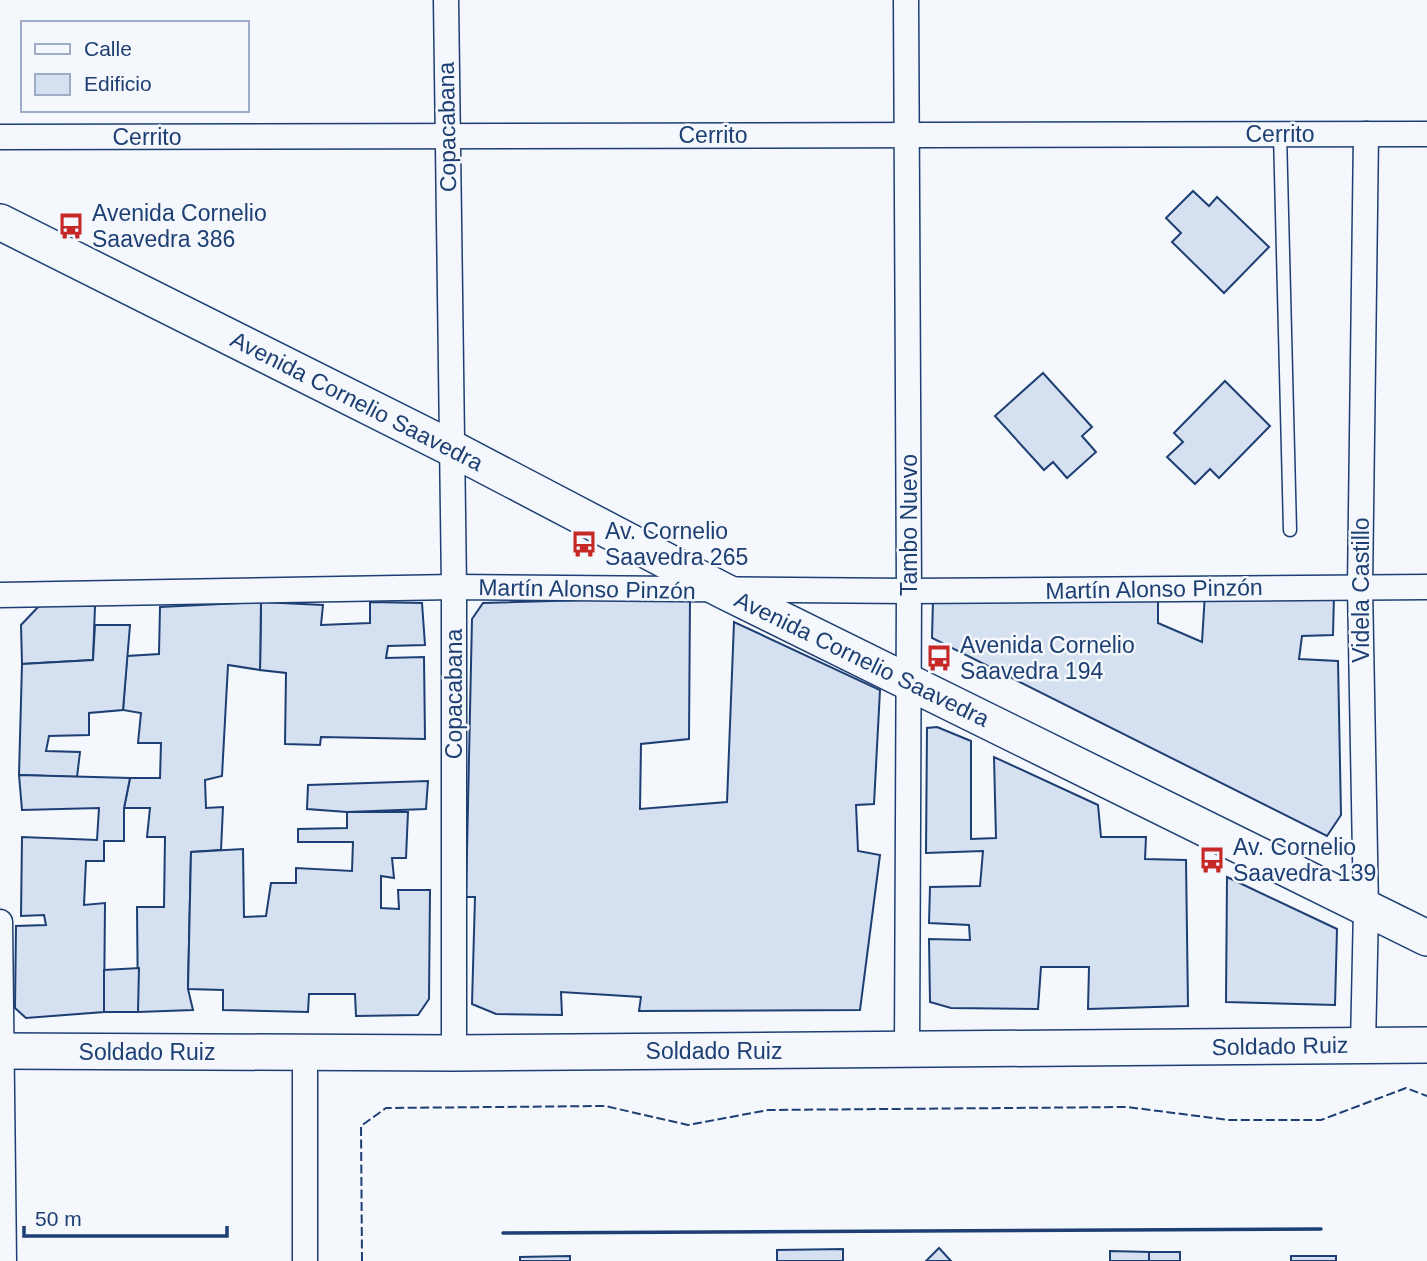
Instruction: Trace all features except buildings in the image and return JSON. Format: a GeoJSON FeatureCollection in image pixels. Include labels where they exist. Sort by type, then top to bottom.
{"type":"FeatureCollection","features":[{"type":"Feature","properties":{"kind":"main road","name":"Avenida Cornelio Saavedra"},"geometry":{"type":"LineString","coordinates":[[0,222],[451,448],[722,590],[1427,937]]}},
{"type":"Feature","properties":{"kind":"main road","name":"Soldado Ruiz"},"geometry":{"type":"LineString","coordinates":[[1,1051],[454,1052],[1427,1045]]}},
{"type":"Feature","properties":{"kind":"street","name":"Copacabana"},"geometry":{"type":"LineString","coordinates":[[446,0],[454,587],[454,1052]]}},
{"type":"Feature","properties":{"kind":"street","name":"Tambo Nuevo"},"geometry":{"type":"LineString","coordinates":[[906,0],[909,592],[907,1050]]}},
{"type":"Feature","properties":{"kind":"street","name":"Videla Castillo"},"geometry":{"type":"LineString","coordinates":[[1363,1045],[1366,909],[1360,587],[1366,134]]}},
{"type":"Feature","properties":{"kind":"street","name":"Cerrito"},"geometry":{"type":"LineString","coordinates":[[0,136],[1427,134]]}},
{"type":"Feature","properties":{"kind":"street","name":"Martín Alonso Pinzón"},"geometry":{"type":"LineString","coordinates":[[0,595],[454,587],[909,592],[1427,587]]}},
{"type":"Feature","properties":{"kind":"street"},"geometry":{"type":"LineString","coordinates":[[0,922],[4,1261]]}},
{"type":"Feature","properties":{"kind":"street"},"geometry":{"type":"LineString","coordinates":[[305,1261],[306,1052]]}},
{"type":"Feature","properties":{"kind":"lane"},"geometry":{"type":"LineString","coordinates":[[1280,134],[1290,530]]}},
{"type":"Feature","properties":{"kind":"fence"},"geometry":{"type":"LineString","coordinates":[[362,1261],[361,1126],[386,1108],[605,1106],[688,1125],[768,1110],[1127,1107],[1229,1120],[1321,1120],[1406,1088],[1427,1096]]}},
{"type":"Feature","properties":{"kind":"wall"},"geometry":{"type":"LineString","coordinates":[[503,1233],[1321,1229]]}},
{"type":"Feature","properties":{"kind":"place","name":"Avenida Cornelio Saavedra 386"},"geometry":{"type":"Point","coordinates":[71,226]}},
{"type":"Feature","properties":{"kind":"place","name":"Av. Cornelio Saavedra 265"},"geometry":{"type":"Point","coordinates":[584,544]}},
{"type":"Feature","properties":{"kind":"place","name":"Avenida Cornelio Saavedra 194"},"geometry":{"type":"Point","coordinates":[939,658]}},
{"type":"Feature","properties":{"kind":"place","name":"Av. Cornelio Saavedra 139"},"geometry":{"type":"Point","coordinates":[1212,860]}}]}
